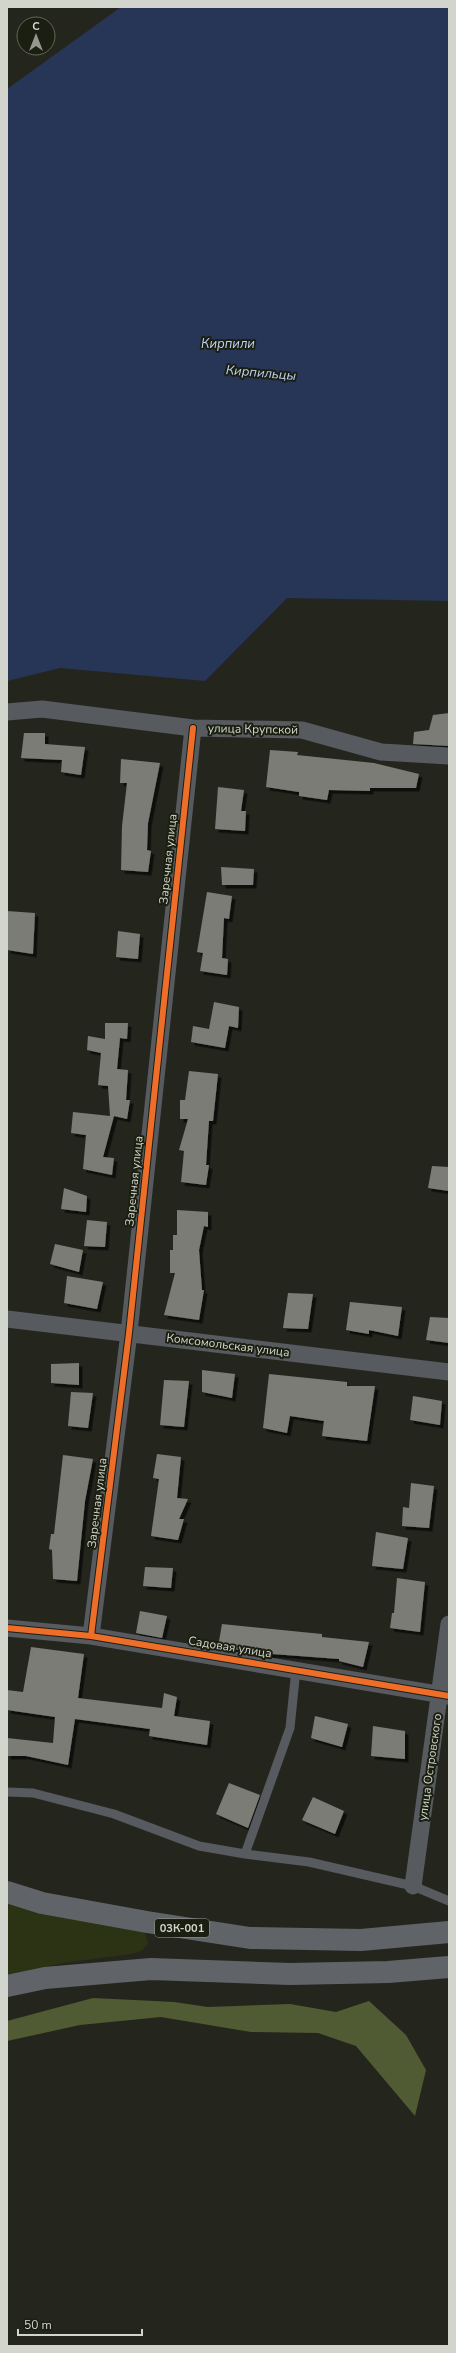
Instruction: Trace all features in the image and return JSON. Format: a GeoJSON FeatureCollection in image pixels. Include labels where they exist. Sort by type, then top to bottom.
{"type":"FeatureCollection","features":[{"type":"Feature","properties":{"kind":"main road","name":"03К-001"},"geometry":{"type":"LineString","coordinates":[[7,1892],[50,1904],[250,1938],[361,1940],[449,1932]]}},
{"type":"Feature","properties":{"kind":"main road"},"geometry":{"type":"LineString","coordinates":[[7,1986],[45,1978],[151,1969],[290,1974],[388,1972],[449,1967]]}},
{"type":"Feature","properties":{"kind":"street","name":"улица Крупской"},"geometry":{"type":"LineString","coordinates":[[7,712],[42,709],[193,728],[302,730],[381,752],[449,756]]}},
{"type":"Feature","properties":{"kind":"street","name":"Заречная улица"},"geometry":{"type":"LineString","coordinates":[[91,1636],[129,1333],[193,728]]}},
{"type":"Feature","properties":{"kind":"street","name":"Комсомольская улица"},"geometry":{"type":"LineString","coordinates":[[7,1319],[449,1372]]}},
{"type":"Feature","properties":{"kind":"street","name":"улица Островского"},"geometry":{"type":"LineString","coordinates":[[413,1886],[445,1696],[449,1624]]}},
{"type":"Feature","properties":{"kind":"street","name":"Садовая улица"},"geometry":{"type":"LineString","coordinates":[[7,1628],[91,1636],[296,1669],[445,1696]]}},
{"type":"Feature","properties":{"kind":"lane"},"geometry":{"type":"LineString","coordinates":[[245,1854],[290,1728],[296,1669]]}},
{"type":"Feature","properties":{"kind":"lane"},"geometry":{"type":"LineString","coordinates":[[7,1792],[32,1793],[107,1812],[199,1846],[245,1854],[308,1862],[413,1886],[449,1901]]}},
{"type":"Feature","properties":{"kind":"green space"},"geometry":{"type":"Polygon","coordinates":[[[7,1903],[145,1931],[148,1944],[141,1951],[131,1954],[63,1963],[7,1975],[7,1903]]]}},
{"type":"Feature","properties":{"kind":"green space"},"geometry":{"type":"Polygon","coordinates":[[[93,1998],[174,2002],[208,2007],[290,2004],[336,2012],[369,2001],[406,2035],[426,2070],[415,2116],[356,2046],[318,2033],[251,2032],[161,2017],[80,2025],[7,2041],[7,2021],[93,1998]]]}},
{"type":"Feature","properties":{"kind":"water","name":"Кирпили"},"geometry":{"type":"Polygon","coordinates":[[[121,7],[449,7],[449,601],[287,598],[205,681],[60,668],[7,681],[7,89],[53,56],[56,56],[56,54],[121,7]]]}},
{"type":"Feature","properties":{"kind":"building"},"geometry":{"type":"Polygon","coordinates":[[[449,713],[449,746],[413,744],[414,732],[429,730],[433,715],[449,713]]]}},
{"type":"Feature","properties":{"kind":"building"},"geometry":{"type":"Polygon","coordinates":[[[24,733],[45,733],[45,744],[85,747],[81,775],[61,772],[62,760],[21,758],[24,733]]]}},
{"type":"Feature","properties":{"kind":"building"},"geometry":{"type":"Polygon","coordinates":[[[270,750],[298,752],[297,755],[374,763],[419,774],[416,788],[370,788],[370,791],[329,790],[327,800],[299,796],[299,792],[266,787],[270,750]]]}},
{"type":"Feature","properties":{"kind":"building"},"geometry":{"type":"Polygon","coordinates":[[[121,759],[160,763],[148,823],[147,850],[151,851],[148,872],[121,870],[122,826],[127,783],[120,783],[121,759]]]}},
{"type":"Feature","properties":{"kind":"building"},"geometry":{"type":"Polygon","coordinates":[[[218,787],[244,790],[241,811],[246,811],[245,831],[215,829],[218,787]]]}},
{"type":"Feature","properties":{"kind":"building"},"geometry":{"type":"Polygon","coordinates":[[[221,867],[254,869],[253,885],[222,885],[221,867]]]}},
{"type":"Feature","properties":{"kind":"building"},"geometry":{"type":"Polygon","coordinates":[[[207,892],[232,896],[229,919],[224,918],[222,958],[228,959],[227,975],[200,971],[203,953],[197,952],[207,892]]]}},
{"type":"Feature","properties":{"kind":"building"},"geometry":{"type":"Polygon","coordinates":[[[7,911],[35,913],[33,954],[7,950],[7,911]]]}},
{"type":"Feature","properties":{"kind":"building"},"geometry":{"type":"Polygon","coordinates":[[[118,931],[140,934],[138,959],[116,957],[118,931]]]}},
{"type":"Feature","properties":{"kind":"building"},"geometry":{"type":"Polygon","coordinates":[[[214,1002],[239,1007],[238,1028],[229,1026],[225,1048],[191,1042],[193,1026],[209,1029],[214,1002]]]}},
{"type":"Feature","properties":{"kind":"building"},"geometry":{"type":"Polygon","coordinates":[[[105,1023],[128,1023],[127,1039],[120,1038],[117,1069],[128,1070],[126,1100],[130,1100],[127,1119],[114,1116],[103,1157],[114,1158],[112,1175],[83,1169],[86,1135],[71,1133],[73,1112],[110,1116],[108,1086],[98,1085],[101,1053],[87,1050],[88,1036],[105,1039],[105,1023]]]}},
{"type":"Feature","properties":{"kind":"building"},"geometry":{"type":"Polygon","coordinates":[[[189,1071],[218,1074],[213,1121],[209,1121],[206,1165],[209,1165],[206,1185],[181,1182],[184,1151],[179,1150],[188,1119],[180,1119],[180,1100],[185,1100],[189,1071]]]}},
{"type":"Feature","properties":{"kind":"building"},"geometry":{"type":"Polygon","coordinates":[[[432,1166],[449,1167],[449,1191],[428,1188],[432,1166]]]}},
{"type":"Feature","properties":{"kind":"building"},"geometry":{"type":"Polygon","coordinates":[[[64,1188],[87,1196],[86,1212],[61,1209],[64,1188]]]}},
{"type":"Feature","properties":{"kind":"building"},"geometry":{"type":"Polygon","coordinates":[[[177,1210],[208,1212],[208,1227],[204,1226],[199,1250],[202,1290],[204,1290],[199,1320],[164,1315],[175,1273],[170,1273],[170,1250],[173,1250],[173,1235],[177,1235],[177,1210]]]}},
{"type":"Feature","properties":{"kind":"building"},"geometry":{"type":"Polygon","coordinates":[[[87,1220],[107,1222],[105,1247],[84,1246],[87,1220]]]}},
{"type":"Feature","properties":{"kind":"building"},"geometry":{"type":"Polygon","coordinates":[[[55,1244],[83,1250],[79,1272],[50,1264],[55,1244]]]}},
{"type":"Feature","properties":{"kind":"building"},"geometry":{"type":"Polygon","coordinates":[[[67,1276],[103,1282],[97,1309],[64,1303],[67,1276]]]}},
{"type":"Feature","properties":{"kind":"building"},"geometry":{"type":"Polygon","coordinates":[[[288,1293],[313,1294],[308,1329],[283,1328],[288,1293]]]}},
{"type":"Feature","properties":{"kind":"building"},"geometry":{"type":"Polygon","coordinates":[[[350,1302],[402,1307],[398,1336],[369,1330],[369,1334],[346,1330],[350,1302]]]}},
{"type":"Feature","properties":{"kind":"building"},"geometry":{"type":"Polygon","coordinates":[[[430,1317],[449,1318],[449,1343],[426,1340],[430,1317]]]}},
{"type":"Feature","properties":{"kind":"building"},"geometry":{"type":"Polygon","coordinates":[[[79,1363],[79,1385],[51,1383],[51,1364],[79,1363]]]}},
{"type":"Feature","properties":{"kind":"building"},"geometry":{"type":"Polygon","coordinates":[[[202,1370],[235,1374],[232,1398],[202,1392],[202,1370]]]}},
{"type":"Feature","properties":{"kind":"building"},"geometry":{"type":"Polygon","coordinates":[[[269,1374],[347,1382],[347,1386],[375,1386],[367,1441],[322,1436],[324,1421],[290,1416],[287,1433],[263,1428],[269,1374]]]}},
{"type":"Feature","properties":{"kind":"building"},"geometry":{"type":"Polygon","coordinates":[[[164,1380],[189,1381],[184,1427],[160,1425],[164,1380]]]}},
{"type":"Feature","properties":{"kind":"building"},"geometry":{"type":"Polygon","coordinates":[[[71,1392],[93,1393],[88,1428],[68,1426],[71,1392]]]}},
{"type":"Feature","properties":{"kind":"building"},"geometry":{"type":"Polygon","coordinates":[[[413,1396],[442,1401],[440,1425],[410,1420],[413,1396]]]}},
{"type":"Feature","properties":{"kind":"building"},"geometry":{"type":"Polygon","coordinates":[[[157,1454],[181,1457],[177,1498],[188,1499],[179,1519],[184,1519],[178,1540],[151,1536],[159,1479],[153,1478],[157,1454]]]}},
{"type":"Feature","properties":{"kind":"building"},"geometry":{"type":"Polygon","coordinates":[[[63,1455],[93,1459],[85,1501],[77,1581],[53,1579],[52,1550],[49,1549],[51,1534],[54,1534],[63,1455]]]}},
{"type":"Feature","properties":{"kind":"building"},"geometry":{"type":"Polygon","coordinates":[[[411,1483],[434,1486],[429,1528],[402,1526],[403,1507],[409,1508],[411,1483]]]}},
{"type":"Feature","properties":{"kind":"building"},"geometry":{"type":"Polygon","coordinates":[[[376,1532],[408,1538],[403,1569],[372,1566],[376,1532]]]}},
{"type":"Feature","properties":{"kind":"building"},"geometry":{"type":"Polygon","coordinates":[[[145,1567],[173,1568],[171,1588],[143,1586],[145,1567]]]}},
{"type":"Feature","properties":{"kind":"building"},"geometry":{"type":"Polygon","coordinates":[[[397,1578],[425,1582],[420,1632],[390,1628],[392,1613],[394,1613],[397,1578]]]}},
{"type":"Feature","properties":{"kind":"building"},"geometry":{"type":"Polygon","coordinates":[[[140,1611],[167,1616],[162,1638],[136,1633],[140,1611]]]}},
{"type":"Feature","properties":{"kind":"building"},"geometry":{"type":"Polygon","coordinates":[[[222,1624],[322,1634],[322,1637],[369,1642],[363,1667],[339,1661],[339,1659],[272,1654],[271,1656],[244,1648],[244,1651],[218,1647],[222,1624]]]}},
{"type":"Feature","properties":{"kind":"building"},"geometry":{"type":"Polygon","coordinates":[[[31,1647],[84,1654],[78,1698],[162,1708],[164,1693],[177,1697],[174,1716],[210,1721],[207,1745],[149,1736],[150,1729],[75,1719],[68,1765],[26,1756],[7,1756],[7,1738],[53,1743],[55,1717],[7,1710],[7,1690],[23,1692],[31,1647]]]}},
{"type":"Feature","properties":{"kind":"building"},"geometry":{"type":"Polygon","coordinates":[[[315,1716],[348,1724],[342,1747],[311,1738],[315,1716]]]}},
{"type":"Feature","properties":{"kind":"building"},"geometry":{"type":"Polygon","coordinates":[[[373,1726],[405,1731],[405,1759],[371,1756],[373,1726]]]}},
{"type":"Feature","properties":{"kind":"building"},"geometry":{"type":"Polygon","coordinates":[[[229,1783],[260,1795],[248,1828],[216,1814],[229,1783]]]}},
{"type":"Feature","properties":{"kind":"building"},"geometry":{"type":"Polygon","coordinates":[[[313,1797],[344,1811],[335,1834],[302,1820],[313,1797]]]}},
{"type":"Feature","properties":{"kind":"cycle path"},"geometry":{"type":"LineString","coordinates":[[91,1636],[129,1333],[193,728]]}},
{"type":"Feature","properties":{"kind":"cycle path"},"geometry":{"type":"LineString","coordinates":[[7,1628],[91,1636],[449,1696]]}},
{"type":"Feature","properties":{"kind":"water label","name":"Кирпильцы"},"geometry":{"type":"Point","coordinates":[261,373]}}]}
